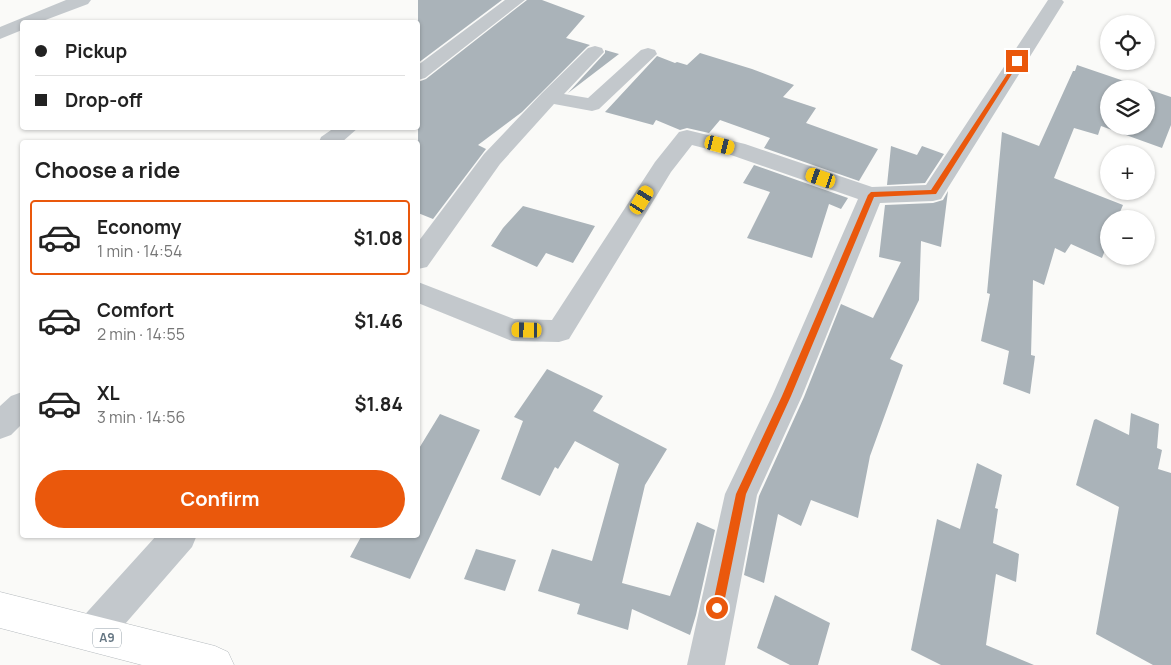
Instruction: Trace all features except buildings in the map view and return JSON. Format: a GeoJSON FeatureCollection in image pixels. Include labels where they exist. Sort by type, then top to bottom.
{"type":"FeatureCollection","features":[{"type":"Feature","properties":{"kind":"main road","name":"A9"},"geometry":{"type":"LineString","coordinates":[[0,610],[215,665]]}},
{"type":"Feature","properties":{"kind":"street"},"geometry":{"type":"LineString","coordinates":[[34,0],[53,12]]}},
{"type":"Feature","properties":{"kind":"street"},"geometry":{"type":"LineString","coordinates":[[32,20],[82,0]]}},
{"type":"Feature","properties":{"kind":"street"},"geometry":{"type":"LineString","coordinates":[[420,72],[516,0]]}},
{"type":"Feature","properties":{"kind":"street"},"geometry":{"type":"LineString","coordinates":[[420,293],[512,330],[559,331],[663,167],[687,137],[737,149],[871,195],[933,193],[1056,2]]}},
{"type":"Feature","properties":{"kind":"street"},"geometry":{"type":"LineString","coordinates":[[0,34],[20,25]]}},
{"type":"Feature","properties":{"kind":"street"},"geometry":{"type":"LineString","coordinates":[[420,257],[492,159],[549,97],[595,52]]}},
{"type":"Feature","properties":{"kind":"street"},"geometry":{"type":"LineString","coordinates":[[549,97],[592,105],[648,54]]}},
{"type":"Feature","properties":{"kind":"street"},"geometry":{"type":"LineString","coordinates":[[332,140],[344,130]]}},
{"type":"Feature","properties":{"kind":"street"},"geometry":{"type":"LineString","coordinates":[[706,665],[741,494],[787,396],[871,195]]}},
{"type":"Feature","properties":{"kind":"street"},"geometry":{"type":"LineString","coordinates":[[0,425],[20,408]]}},
{"type":"Feature","properties":{"kind":"street"},"geometry":{"type":"LineString","coordinates":[[92,634],[177,538]]}},
{"type":"Feature","properties":{"kind":"route"},"geometry":{"type":"LineString","coordinates":[[717,608],[741,494],[787,396],[871,195],[933,193],[1017,61]]}}]}
